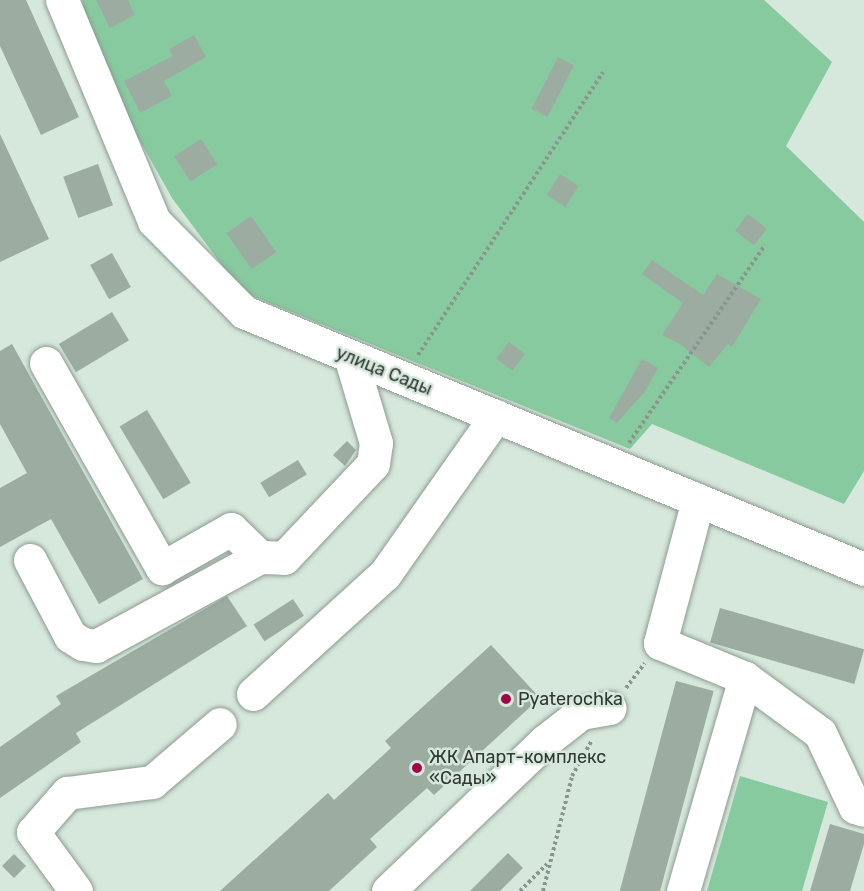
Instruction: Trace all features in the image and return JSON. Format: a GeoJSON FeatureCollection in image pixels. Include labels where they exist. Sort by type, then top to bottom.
{"type":"FeatureCollection","features":[{"type":"Feature","properties":{"kind":"street","name":"улица Сады"},"geometry":{"type":"LineString","coordinates":[[62,0],[154,221],[244,312],[351,359],[496,416],[864,569]]}},
{"type":"Feature","properties":{"kind":"street"},"geometry":{"type":"LineString","coordinates":[[30,560],[70,636],[82,644],[96,646],[179,598],[260,557],[284,558],[373,464],[376,443],[351,359]]}},
{"type":"Feature","properties":{"kind":"street"},"geometry":{"type":"LineString","coordinates":[[46,363],[179,598]]}},
{"type":"Feature","properties":{"kind":"street"},"geometry":{"type":"LineString","coordinates":[[254,694],[385,574],[496,416]]}},
{"type":"Feature","properties":{"kind":"street"},"geometry":{"type":"LineString","coordinates":[[698,500],[660,643],[745,678],[820,733],[859,809]]}},
{"type":"Feature","properties":{"kind":"street"},"geometry":{"type":"LineString","coordinates":[[162,568],[231,529],[260,557]]}},
{"type":"Feature","properties":{"kind":"street"},"geometry":{"type":"LineString","coordinates":[[683,891],[745,678]]}},
{"type":"Feature","properties":{"kind":"street"},"geometry":{"type":"LineString","coordinates":[[388,891],[545,741],[581,713],[610,708]]}},
{"type":"Feature","properties":{"kind":"street"},"geometry":{"type":"LineString","coordinates":[[76,891],[33,832],[67,793],[152,782],[220,724]]}},
{"type":"Feature","properties":{"kind":"street"},"geometry":{"type":"LineString","coordinates":[[859,809],[864,773]]}},
{"type":"Feature","properties":{"kind":"path"},"geometry":{"type":"LineString","coordinates":[[403,378],[603,72]]}},
{"type":"Feature","properties":{"kind":"path"},"geometry":{"type":"LineString","coordinates":[[613,466],[765,245]]}},
{"type":"Feature","properties":{"kind":"path"},"geometry":{"type":"LineString","coordinates":[[543,891],[547,863],[572,776],[610,708],[660,643]]}},
{"type":"Feature","properties":{"kind":"path"},"geometry":{"type":"LineString","coordinates":[[520,891],[547,863]]}},
{"type":"Feature","properties":{"kind":"green space"},"geometry":{"type":"Polygon","coordinates":[[[82,0],[764,0],[832,62],[786,146],[864,222],[864,471],[844,504],[652,424],[630,449],[242,292],[172,198],[93,57],[82,0]]]}},
{"type":"Feature","properties":{"kind":"green space"},"geometry":{"type":"Polygon","coordinates":[[[740,776],[828,802],[802,891],[707,891],[740,776]]]}},
{"type":"Feature","properties":{"kind":"building"},"geometry":{"type":"Polygon","coordinates":[[[0,0],[26,0],[79,117],[41,135],[0,46],[0,0]]]}},
{"type":"Feature","properties":{"kind":"building"},"geometry":{"type":"Polygon","coordinates":[[[96,0],[128,0],[135,15],[110,28],[96,0]]]}},
{"type":"Feature","properties":{"kind":"building"},"geometry":{"type":"Polygon","coordinates":[[[194,35],[206,57],[164,81],[172,96],[140,113],[124,81],[173,56],[169,49],[194,35]]]}},
{"type":"Feature","properties":{"kind":"building"},"geometry":{"type":"Polygon","coordinates":[[[558,57],[574,65],[548,117],[532,109],[558,57]]]}},
{"type":"Feature","properties":{"kind":"building"},"geometry":{"type":"Polygon","coordinates":[[[0,134],[49,239],[0,262],[0,134]]]}},
{"type":"Feature","properties":{"kind":"building"},"geometry":{"type":"Polygon","coordinates":[[[201,139],[217,164],[191,182],[174,156],[201,139]]]}},
{"type":"Feature","properties":{"kind":"building"},"geometry":{"type":"Polygon","coordinates":[[[98,164],[113,205],[78,218],[63,177],[98,164]]]}},
{"type":"Feature","properties":{"kind":"building"},"geometry":{"type":"Polygon","coordinates":[[[560,174],[579,186],[565,207],[547,195],[560,174]]]}},
{"type":"Feature","properties":{"kind":"building"},"geometry":{"type":"Polygon","coordinates":[[[748,214],[767,229],[754,245],[735,231],[748,214]]]}},
{"type":"Feature","properties":{"kind":"building"},"geometry":{"type":"Polygon","coordinates":[[[251,216],[276,252],[252,269],[226,233],[251,216]]]}},
{"type":"Feature","properties":{"kind":"building"},"geometry":{"type":"Polygon","coordinates":[[[112,253],[131,287],[109,299],[90,265],[112,253]]]}},
{"type":"Feature","properties":{"kind":"building"},"geometry":{"type":"Polygon","coordinates":[[[652,260],[703,295],[717,274],[761,299],[732,347],[728,344],[709,367],[680,344],[662,335],[683,303],[642,274],[652,260]]]}},
{"type":"Feature","properties":{"kind":"building"},"geometry":{"type":"Polygon","coordinates":[[[112,312],[129,340],[76,372],[59,344],[112,312]]]}},
{"type":"Feature","properties":{"kind":"building"},"geometry":{"type":"Polygon","coordinates":[[[509,342],[525,354],[512,371],[496,359],[509,342]]]}},
{"type":"Feature","properties":{"kind":"building"},"geometry":{"type":"Polygon","coordinates":[[[12,344],[143,579],[99,604],[51,519],[0,547],[0,488],[27,473],[0,424],[0,351],[12,344]]]}},
{"type":"Feature","properties":{"kind":"building"},"geometry":{"type":"Polygon","coordinates":[[[642,359],[658,368],[646,390],[617,423],[609,418],[642,359]]]}},
{"type":"Feature","properties":{"kind":"building"},"geometry":{"type":"Polygon","coordinates":[[[147,410],[191,483],[163,499],[120,426],[147,410]]]}},
{"type":"Feature","properties":{"kind":"building"},"geometry":{"type":"Polygon","coordinates":[[[347,441],[356,450],[345,466],[333,455],[347,441]]]}},
{"type":"Feature","properties":{"kind":"building"},"geometry":{"type":"Polygon","coordinates":[[[298,460],[307,475],[269,497],[260,483],[298,460]]]}},
{"type":"Feature","properties":{"kind":"building"},"geometry":{"type":"Polygon","coordinates":[[[227,596],[247,626],[76,733],[81,742],[0,798],[0,747],[61,704],[56,696],[227,596]]]}},
{"type":"Feature","properties":{"kind":"building"},"geometry":{"type":"Polygon","coordinates":[[[293,599],[304,616],[264,641],[254,625],[293,599]]]}},
{"type":"Feature","properties":{"kind":"building"},"geometry":{"type":"Polygon","coordinates":[[[720,608],[864,649],[854,684],[710,643],[720,608]]]}},
{"type":"Feature","properties":{"kind":"building","name":"ЖК Апарт-комплекс «Сады»"},"geometry":{"type":"Polygon","coordinates":[[[491,645],[540,698],[434,795],[427,788],[370,839],[377,847],[329,891],[220,891],[328,793],[334,800],[391,748],[385,741],[491,645]]]}},
{"type":"Feature","properties":{"kind":"building"},"geometry":{"type":"Polygon","coordinates":[[[676,681],[714,691],[660,891],[620,891],[676,681]]]}},
{"type":"Feature","properties":{"kind":"building"},"geometry":{"type":"Polygon","coordinates":[[[830,824],[864,834],[864,844],[850,891],[810,891],[830,824]]]}},
{"type":"Feature","properties":{"kind":"building"},"geometry":{"type":"Polygon","coordinates":[[[508,853],[523,868],[500,891],[470,891],[508,853]]]}},
{"type":"Feature","properties":{"kind":"building"},"geometry":{"type":"Polygon","coordinates":[[[14,854],[26,866],[14,878],[2,866],[14,854]]]}},
{"type":"Feature","properties":{"kind":"place","name":"Pyaterochka"},"geometry":{"type":"Point","coordinates":[506,699]}},
{"type":"Feature","properties":{"kind":"place","name":"ЖК Апарт-комплекс «Сады»"},"geometry":{"type":"Point","coordinates":[417,768]}}]}
